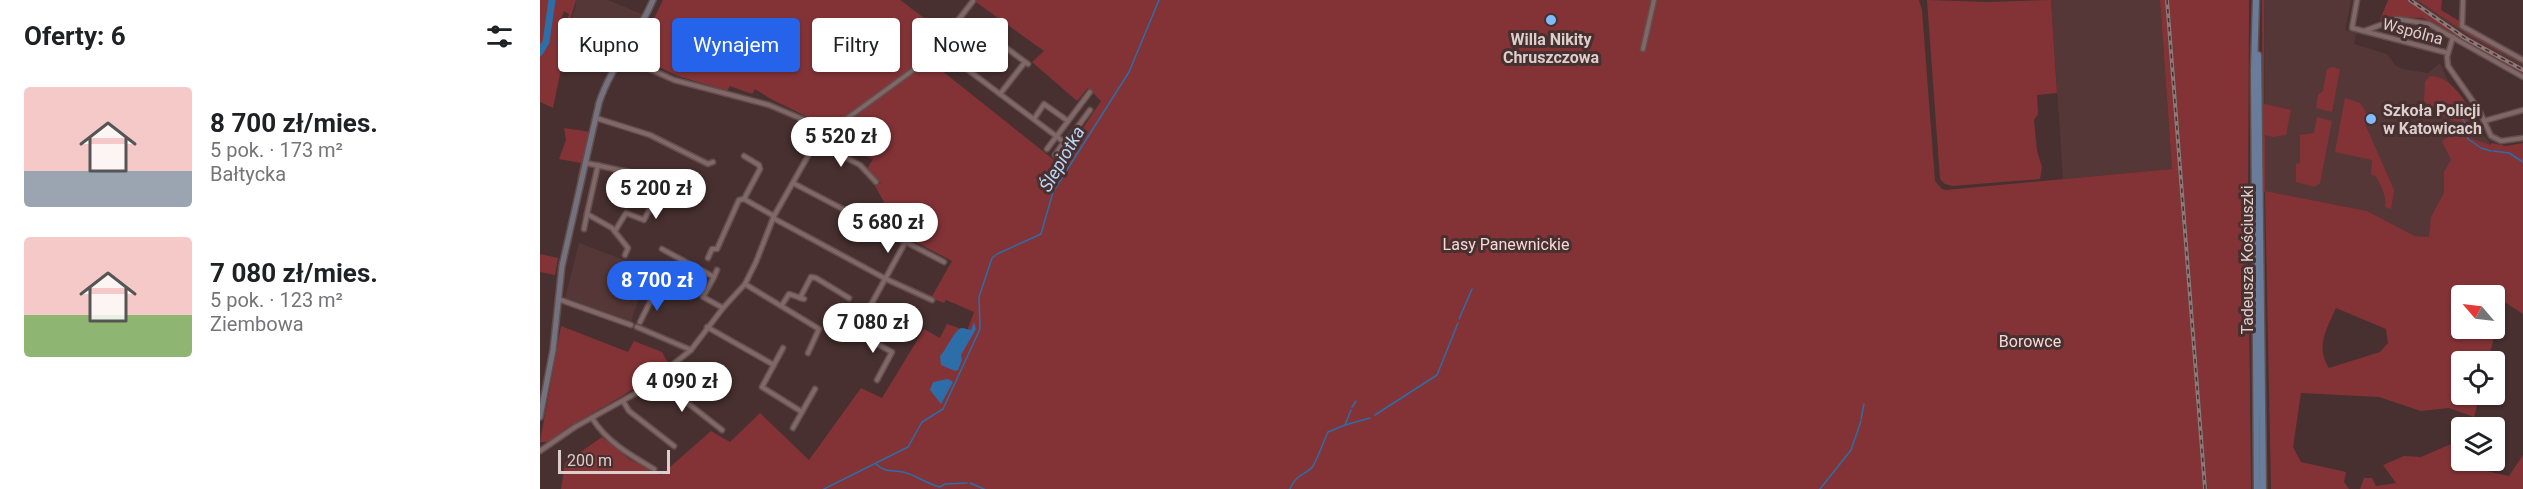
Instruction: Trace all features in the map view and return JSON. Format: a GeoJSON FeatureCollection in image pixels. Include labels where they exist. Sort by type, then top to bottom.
{"type":"FeatureCollection","features":[{"type":"Feature","properties":{"kind":"main road","name":"Tadeusza Kościuszki"},"geometry":{"type":"LineString","coordinates":[[2256,0],[2254,94],[2257,489]]}},
{"type":"Feature","properties":{"kind":"main road","name":"Tadeusza Kościuszki"},"geometry":{"type":"LineString","coordinates":[[2256,31],[2259,71],[2263,489]]}},
{"type":"Feature","properties":{"kind":"street"},"geometry":{"type":"LineString","coordinates":[[645,18],[653,0]]}},
{"type":"Feature","properties":{"kind":"street"},"geometry":{"type":"LineString","coordinates":[[1643,49],[1654,0]]}},
{"type":"Feature","properties":{"kind":"street","name":"Wspólna"},"geometry":{"type":"LineString","coordinates":[[2357,0],[2352,28],[2448,53],[2447,61],[2451,72],[2493,137],[2503,141],[2523,138]]}},
{"type":"Feature","properties":{"kind":"street"},"geometry":{"type":"LineString","coordinates":[[2463,0],[2462,26],[2523,60]]}},
{"type":"Feature","properties":{"kind":"street"},"geometry":{"type":"LineString","coordinates":[[962,18],[973,1]]}},
{"type":"Feature","properties":{"kind":"street","name":"Wspólna"},"geometry":{"type":"LineString","coordinates":[[2364,31],[2397,19],[2415,20],[2435,26],[2523,77]]}},
{"type":"Feature","properties":{"kind":"street"},"geometry":{"type":"LineString","coordinates":[[2448,53],[2453,37]]}},
{"type":"Feature","properties":{"kind":"street"},"geometry":{"type":"LineString","coordinates":[[1000,94],[1026,63],[1008,50]]}},
{"type":"Feature","properties":{"kind":"street"},"geometry":{"type":"LineString","coordinates":[[540,417],[552,356],[562,266],[596,118],[604,90],[614,72]]}},
{"type":"Feature","properties":{"kind":"street"},"geometry":{"type":"LineString","coordinates":[[655,72],[674,81],[769,105],[821,127],[838,127],[912,72]]}},
{"type":"Feature","properties":{"kind":"street"},"geometry":{"type":"LineString","coordinates":[[971,72],[1064,142],[1055,155]]}},
{"type":"Feature","properties":{"kind":"street"},"geometry":{"type":"LineString","coordinates":[[1047,149],[1090,92]]}},
{"type":"Feature","properties":{"kind":"street"},"geometry":{"type":"LineString","coordinates":[[1034,118],[1044,104],[1068,121]]}},
{"type":"Feature","properties":{"kind":"street"},"geometry":{"type":"LineString","coordinates":[[1078,108],[1086,115]]}},
{"type":"Feature","properties":{"kind":"street"},"geometry":{"type":"LineString","coordinates":[[1073,133],[1090,110]]}},
{"type":"Feature","properties":{"kind":"street"},"geometry":{"type":"LineString","coordinates":[[2484,121],[2523,110]]}},
{"type":"Feature","properties":{"kind":"street"},"geometry":{"type":"LineString","coordinates":[[596,118],[650,135],[708,164],[713,162]]}},
{"type":"Feature","properties":{"kind":"street"},"geometry":{"type":"LineString","coordinates":[[540,451],[657,379],[691,350],[707,327],[745,284],[754,268],[774,217],[821,133],[821,127]]}},
{"type":"Feature","properties":{"kind":"street"},"geometry":{"type":"LineString","coordinates":[[816,142],[860,165],[876,182]]}},
{"type":"Feature","properties":{"kind":"street"},"geometry":{"type":"LineString","coordinates":[[708,258],[712,249],[717,249],[730,223],[736,204],[739,200],[744,199],[760,169],[759,165],[744,156]]}},
{"type":"Feature","properties":{"kind":"street"},"geometry":{"type":"LineString","coordinates":[[586,163],[686,184]]}},
{"type":"Feature","properties":{"kind":"street"},"geometry":{"type":"LineString","coordinates":[[584,229],[598,165]]}},
{"type":"Feature","properties":{"kind":"street"},"geometry":{"type":"LineString","coordinates":[[615,231],[626,213],[642,220],[645,219],[666,178]]}},
{"type":"Feature","properties":{"kind":"street"},"geometry":{"type":"LineString","coordinates":[[793,183],[944,262]]}},
{"type":"Feature","properties":{"kind":"street"},"geometry":{"type":"LineString","coordinates":[[744,199],[886,279],[932,300]]}},
{"type":"Feature","properties":{"kind":"street"},"geometry":{"type":"LineString","coordinates":[[587,214],[615,231],[628,248],[625,255]]}},
{"type":"Feature","properties":{"kind":"street"},"geometry":{"type":"LineString","coordinates":[[856,332],[906,241]]}},
{"type":"Feature","properties":{"kind":"street"},"geometry":{"type":"LineString","coordinates":[[662,249],[714,277]]}},
{"type":"Feature","properties":{"kind":"street"},"geometry":{"type":"LineString","coordinates":[[640,322],[658,286],[663,284],[669,287],[684,261]]}},
{"type":"Feature","properties":{"kind":"street"},"geometry":{"type":"LineString","coordinates":[[717,270],[703,297],[723,308]]}},
{"type":"Feature","properties":{"kind":"street"},"geometry":{"type":"LineString","coordinates":[[785,290],[802,298],[811,277],[849,298]]}},
{"type":"Feature","properties":{"kind":"street"},"geometry":{"type":"LineString","coordinates":[[745,284],[819,329],[808,353]]}},
{"type":"Feature","properties":{"kind":"street"},"geometry":{"type":"LineString","coordinates":[[782,305],[791,293]]}},
{"type":"Feature","properties":{"kind":"street"},"geometry":{"type":"LineString","coordinates":[[558,299],[631,325]]}},
{"type":"Feature","properties":{"kind":"street"},"geometry":{"type":"LineString","coordinates":[[833,320],[892,352],[877,380]]}},
{"type":"Feature","properties":{"kind":"street"},"geometry":{"type":"LineString","coordinates":[[637,327],[691,350]]}},
{"type":"Feature","properties":{"kind":"street"},"geometry":{"type":"LineString","coordinates":[[707,327],[774,365]]}},
{"type":"Feature","properties":{"kind":"street"},"geometry":{"type":"LineString","coordinates":[[783,348],[762,387],[802,412]]}},
{"type":"Feature","properties":{"kind":"street"},"geometry":{"type":"LineString","coordinates":[[657,379],[722,430]]}},
{"type":"Feature","properties":{"kind":"street"},"geometry":{"type":"LineString","coordinates":[[793,428],[815,389]]}},
{"type":"Feature","properties":{"kind":"street"},"geometry":{"type":"LineString","coordinates":[[623,401],[629,411],[674,446]]}},
{"type":"Feature","properties":{"kind":"street"},"geometry":{"type":"LineString","coordinates":[[592,418],[611,441],[630,456],[654,469]]}},
{"type":"Feature","properties":{"kind":"street"},"geometry":{"type":"LineString","coordinates":[[540,445],[549,445]]}},
{"type":"Feature","properties":{"kind":"shaded area"},"geometry":{"type":"Polygon","coordinates":[[[576,0],[608,0],[644,15],[642,18],[571,18],[576,0]]]}},
{"type":"Feature","properties":{"kind":"shaded area"},"geometry":{"type":"Polygon","coordinates":[[[2051,0],[2160,0],[2172,169],[2063,179],[2051,0]]]}},
{"type":"Feature","properties":{"kind":"shaded area"},"geometry":{"type":"Polygon","coordinates":[[[2165,0],[2169,0],[2207,489],[2203,489],[2165,0]]]}},
{"type":"Feature","properties":{"kind":"shaded area","name":"Szkoła Policji w Katowicach"},"geometry":{"type":"Polygon","coordinates":[[[2264,0],[2351,0],[2345,30],[2356,33],[2354,44],[2387,54],[2396,66],[2402,69],[2428,73],[2440,63],[2448,81],[2478,120],[2484,136],[2489,141],[2496,178],[2444,239],[2415,236],[2367,211],[2265,191],[2264,0]]]}},
{"type":"Feature","properties":{"kind":"shaded area"},"geometry":{"type":"Polygon","coordinates":[[[2407,0],[2417,0],[2472,37],[2523,64],[2523,71],[2454,33],[2407,0]]]}},
{"type":"Feature","properties":{"kind":"shaded area"},"geometry":{"type":"Polygon","coordinates":[[[579,243],[648,269],[631,322],[565,298],[579,243]]]}},
{"type":"Feature","properties":{"kind":"green space"},"geometry":{"type":"Polygon","coordinates":[[[540,0],[551,0],[544,42],[540,50],[540,0]]]}},
{"type":"Feature","properties":{"kind":"green space"},"geometry":{"type":"Polygon","coordinates":[[[553,0],[576,0],[571,18],[568,18],[569,14],[564,11],[561,18],[558,18],[558,72],[560,72],[553,108],[540,102],[540,53],[546,42],[553,0]]]}},
{"type":"Feature","properties":{"kind":"green space"},"geometry":{"type":"Polygon","coordinates":[[[663,0],[900,0],[924,18],[912,18],[912,68],[837,126],[830,128],[755,89],[752,94],[730,86],[727,91],[678,76],[660,67],[660,18],[654,18],[663,0]]]}},
{"type":"Feature","properties":{"kind":"green space","name":"Lasy Panewnickie"},"geometry":{"type":"Polygon","coordinates":[[[973,0],[1919,0],[1922,10],[1935,181],[1946,190],[2172,169],[2160,0],[2165,0],[2203,489],[561,489],[565,463],[602,437],[629,459],[661,475],[711,431],[730,442],[760,413],[809,460],[861,388],[882,398],[924,329],[940,338],[947,324],[967,331],[974,312],[946,300],[944,303],[931,298],[952,261],[874,220],[884,202],[875,186],[881,183],[867,169],[873,159],[858,154],[847,156],[819,142],[825,130],[838,129],[916,72],[944,72],[1059,164],[1101,101],[1088,88],[1077,101],[1032,62],[1044,51],[1008,25],[1008,18],[998,18],[973,0]]]}},
{"type":"Feature","properties":{"kind":"green space"},"geometry":{"type":"Polygon","coordinates":[[[1927,0],[1987,2],[2051,0],[2057,93],[2037,95],[2038,114],[2034,120],[2037,151],[2042,167],[2040,179],[1952,186],[1940,179],[1927,0]]]}},
{"type":"Feature","properties":{"kind":"green space"},"geometry":{"type":"Polygon","coordinates":[[[2169,0],[2249,0],[2248,208],[2251,489],[2207,489],[2169,0]]]}},
{"type":"Feature","properties":{"kind":"green space"},"geometry":{"type":"Polygon","coordinates":[[[2262,0],[2264,0],[2264,104],[2291,110],[2286,135],[2273,137],[2265,135],[2265,191],[2367,211],[2415,236],[2429,237],[2431,217],[2444,193],[2444,172],[2451,160],[2442,141],[2459,136],[2490,145],[2492,143],[2506,146],[2523,143],[2523,314],[2505,302],[2505,285],[2451,285],[2451,339],[2494,339],[2490,351],[2451,351],[2451,405],[2477,405],[2474,417],[2449,408],[2421,411],[2379,397],[2301,393],[2293,447],[2301,462],[2346,472],[2344,482],[2349,489],[2271,489],[2265,192],[2263,191],[2262,0]],[[2336,308],[2326,330],[2323,345],[2323,353],[2329,368],[2380,352],[2388,343],[2386,329],[2336,308]]]}},
{"type":"Feature","properties":{"kind":"green space"},"geometry":{"type":"Polygon","coordinates":[[[2388,0],[2407,0],[2454,33],[2523,71],[2523,76],[2423,18],[2395,17],[2380,20],[2388,0]]]}},
{"type":"Feature","properties":{"kind":"green space"},"geometry":{"type":"Polygon","coordinates":[[[2417,0],[2442,0],[2441,10],[2459,21],[2463,28],[2523,64],[2472,37],[2417,0]]]}},
{"type":"Feature","properties":{"kind":"green space"},"geometry":{"type":"Polygon","coordinates":[[[2332,67],[2340,69],[2332,112],[2316,108],[2318,95],[2323,91],[2327,69],[2332,67]]]}},
{"type":"Feature","properties":{"kind":"green space"},"geometry":{"type":"Polygon","coordinates":[[[2430,76],[2438,77],[2451,85],[2476,118],[2462,122],[2448,119],[2424,101],[2425,82],[2430,76]]]}},
{"type":"Feature","properties":{"kind":"green space"},"geometry":{"type":"Polygon","coordinates":[[[2345,98],[2360,103],[2370,118],[2365,124],[2394,190],[2391,209],[2385,207],[2382,187],[2376,176],[2371,175],[2372,160],[2335,152],[2345,98]]]}},
{"type":"Feature","properties":{"kind":"green space"},"geometry":{"type":"Polygon","coordinates":[[[2317,117],[2332,121],[2320,183],[2315,187],[2296,182],[2296,164],[2300,163],[2300,135],[2314,133],[2317,117]]]}},
{"type":"Feature","properties":{"kind":"green space"},"geometry":{"type":"Polygon","coordinates":[[[564,128],[591,132],[579,179],[577,179],[581,163],[559,159],[566,140],[564,128]]]}},
{"type":"Feature","properties":{"kind":"green space"},"geometry":{"type":"Polygon","coordinates":[[[540,254],[558,258],[555,275],[540,272],[540,254]]]}},
{"type":"Feature","properties":{"kind":"green space"},"geometry":{"type":"Polygon","coordinates":[[[561,326],[628,352],[634,341],[662,352],[668,363],[624,395],[567,428],[549,442],[540,442],[561,326]]]}},
{"type":"Feature","properties":{"kind":"green space"},"geometry":{"type":"Polygon","coordinates":[[[2451,444],[2451,471],[2486,471],[2509,476],[2523,455],[2523,489],[2360,489],[2364,478],[2372,478],[2376,486],[2396,483],[2383,465],[2404,456],[2421,457],[2451,444]]]}},
{"type":"Feature","properties":{"kind":"water"},"geometry":{"type":"Polygon","coordinates":[[[974,322],[976,329],[961,355],[962,360],[958,370],[955,371],[941,365],[940,356],[956,332],[962,328],[971,330],[974,322]]]}},
{"type":"Feature","properties":{"kind":"water"},"geometry":{"type":"Polygon","coordinates":[[[948,379],[953,382],[941,404],[930,390],[933,382],[948,379]]]}},
{"type":"Feature","properties":{"kind":"waterway"},"geometry":{"type":"LineString","coordinates":[[540,52],[546,42],[552,0]]}},
{"type":"Feature","properties":{"kind":"waterway","name":"Ślepiotka"},"geometry":{"type":"LineString","coordinates":[[824,489],[908,447],[922,422],[943,409],[980,329],[979,297],[992,258],[1041,234],[1053,192],[1129,72],[1159,0]]}},
{"type":"Feature","properties":{"kind":"waterway"},"geometry":{"type":"LineString","coordinates":[[2461,115],[2465,123]]}},
{"type":"Feature","properties":{"kind":"waterway"},"geometry":{"type":"LineString","coordinates":[[2467,129],[2468,139],[2481,148],[2491,151]]}},
{"type":"Feature","properties":{"kind":"waterway"},"geometry":{"type":"LineString","coordinates":[[1068,134],[1077,151]]}},
{"type":"Feature","properties":{"kind":"waterway"},"geometry":{"type":"LineString","coordinates":[[2493,151],[2509,153],[2523,162]]}},
{"type":"Feature","properties":{"kind":"waterway"},"geometry":{"type":"LineString","coordinates":[[1459,319],[1472,289]]}},
{"type":"Feature","properties":{"kind":"waterway"},"geometry":{"type":"LineString","coordinates":[[1375,415],[1437,375],[1458,323]]}},
{"type":"Feature","properties":{"kind":"waterway"},"geometry":{"type":"LineString","coordinates":[[1352,407],[1356,401]]}},
{"type":"Feature","properties":{"kind":"waterway"},"geometry":{"type":"LineString","coordinates":[[1861,419],[1864,404]]}},
{"type":"Feature","properties":{"kind":"waterway"},"geometry":{"type":"LineString","coordinates":[[1290,489],[1295,480],[1313,466],[1328,432],[1345,425],[1351,410]]}},
{"type":"Feature","properties":{"kind":"waterway"},"geometry":{"type":"LineString","coordinates":[[1345,425],[1370,418]]}},
{"type":"Feature","properties":{"kind":"waterway"},"geometry":{"type":"LineString","coordinates":[[1820,489],[1851,450],[1861,421]]}},
{"type":"Feature","properties":{"kind":"waterway"},"geometry":{"type":"LineString","coordinates":[[876,464],[886,470],[908,473],[940,487],[945,484],[967,483]]}},
{"type":"Feature","properties":{"kind":"waterway"},"geometry":{"type":"LineString","coordinates":[[970,483],[984,489]]}},
{"type":"Feature","properties":{"kind":"railway"},"geometry":{"type":"LineString","coordinates":[[2167,0],[2205,489]]}},
{"type":"Feature","properties":{"kind":"railway"},"geometry":{"type":"LineString","coordinates":[[2410,0],[2465,38],[2523,70]]}},
{"type":"Feature","properties":{"kind":"place","name":"Willa Nikity Chruszczowa"},"geometry":{"type":"Point","coordinates":[1551,20]}},
{"type":"Feature","properties":{"kind":"place","name":"Szkoła Policji w Katowicach"},"geometry":{"type":"Point","coordinates":[2371,119]}},
{"type":"Feature","properties":{"kind":"park label","name":"Borowce"},"geometry":{"type":"Point","coordinates":[2030,341]}}]}
